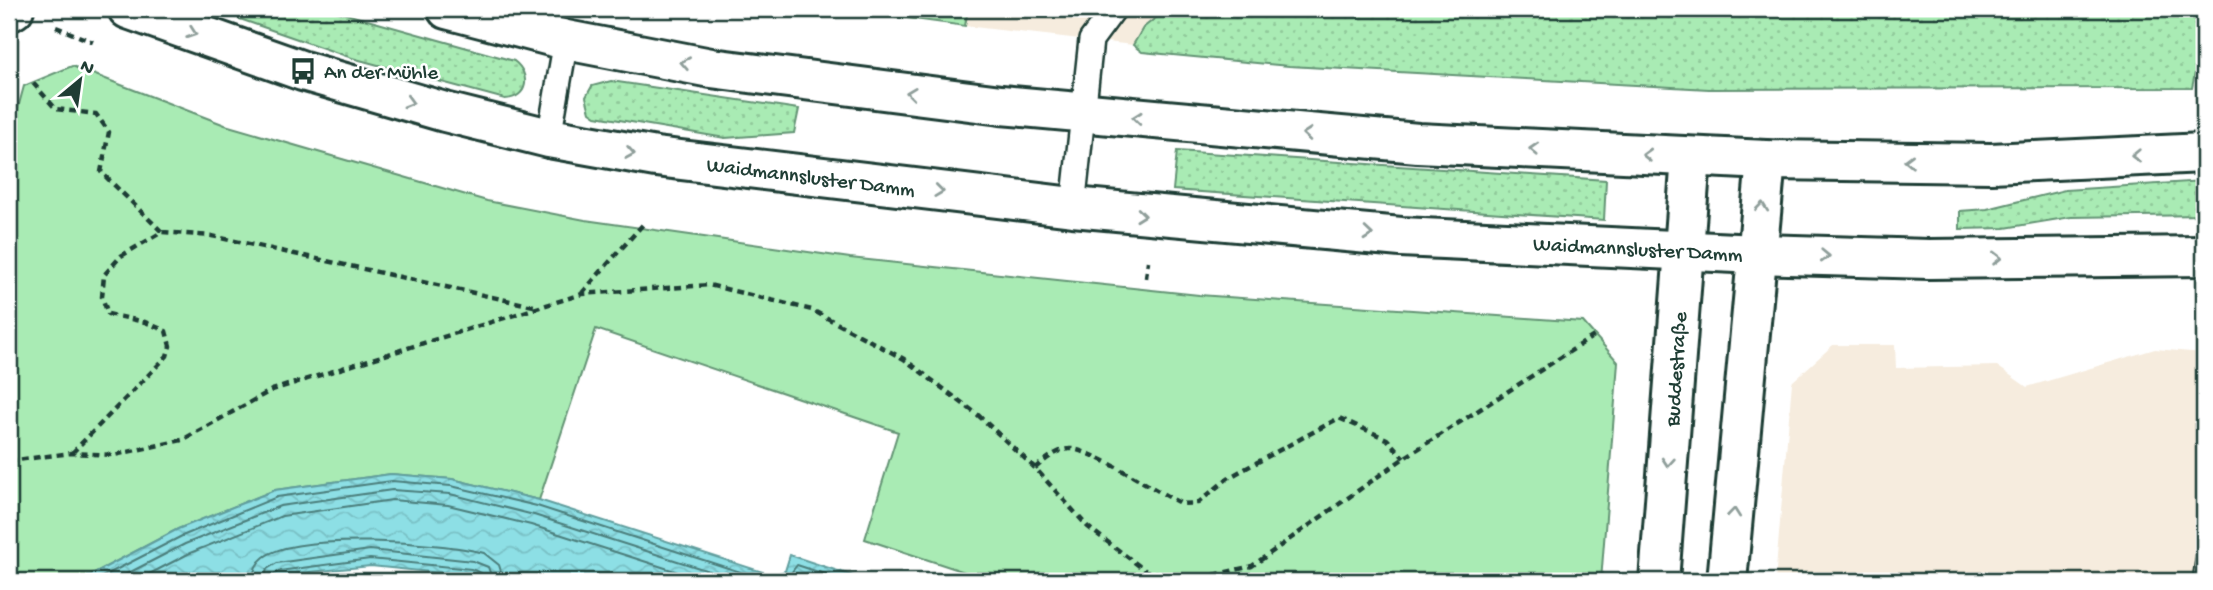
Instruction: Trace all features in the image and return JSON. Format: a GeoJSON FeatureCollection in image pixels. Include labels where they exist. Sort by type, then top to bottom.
{"type":"FeatureCollection","features":[{"type":"Feature","properties":{"kind":"main road","name":"Waidmannsluster Damm"},"geometry":{"type":"LineString","coordinates":[[128,9],[303,71],[445,113],[549,138],[656,158],[1073,207],[1401,237],[1685,251],[1929,259],[2204,256]]}},
{"type":"Feature","properties":{"kind":"main road"},"geometry":{"type":"LineString","coordinates":[[447,9],[566,40],[711,68],[1083,113],[1419,144],[1766,160],[1991,163],[2204,153]]}},
{"type":"Feature","properties":{"kind":"main road"},"geometry":{"type":"LineString","coordinates":[[9,12],[30,16]]}},
{"type":"Feature","properties":{"kind":"main road","name":"Buddestraße"},"geometry":{"type":"LineString","coordinates":[[1659,581],[1691,157]]}},
{"type":"Feature","properties":{"kind":"main road"},"geometry":{"type":"LineString","coordinates":[[1727,581],[1766,160]]}},
{"type":"Feature","properties":{"kind":"lane"},"geometry":{"type":"LineString","coordinates":[[1073,207],[1091,40],[1114,9]]}},
{"type":"Feature","properties":{"kind":"lane"},"geometry":{"type":"LineString","coordinates":[[549,138],[566,40]]}},
{"type":"Feature","properties":{"kind":"path"},"geometry":{"type":"LineString","coordinates":[[30,16],[82,37]]}},
{"type":"Feature","properties":{"kind":"path"},"geometry":{"type":"LineString","coordinates":[[33,83],[56,109],[96,114],[109,132],[101,172],[162,232]]}},
{"type":"Feature","properties":{"kind":"path"},"geometry":{"type":"LineString","coordinates":[[582,294],[645,222]]}},
{"type":"Feature","properties":{"kind":"path"},"geometry":{"type":"LineString","coordinates":[[71,453],[167,356],[170,346],[166,331],[145,322],[108,314],[102,297],[104,275],[121,256],[162,232],[212,236],[541,308]]}},
{"type":"Feature","properties":{"kind":"path"},"geometry":{"type":"LineString","coordinates":[[9,461],[71,453],[114,455],[181,440],[272,390],[582,294],[709,285],[812,310],[904,359],[978,415],[1035,468],[1088,527],[1146,571],[1197,579],[1252,566],[1404,458],[1594,336]]}},
{"type":"Feature","properties":{"kind":"path"},"geometry":{"type":"LineString","coordinates":[[1035,468],[1050,456],[1069,449],[1098,458],[1182,504],[1198,503],[1228,478],[1339,418],[1387,439],[1404,458]]}},
{"type":"Feature","properties":{"kind":"shaded area"},"geometry":{"type":"Polygon","coordinates":[[[968,9],[1167,9],[1143,28],[1133,45],[965,26],[968,9]]]}},
{"type":"Feature","properties":{"kind":"shaded area"},"geometry":{"type":"Polygon","coordinates":[[[1833,345],[1895,345],[1896,368],[1997,366],[2027,387],[2155,349],[2204,353],[2204,581],[1775,581],[1792,382],[1833,345]]]}},
{"type":"Feature","properties":{"kind":"green space"},"geometry":{"type":"Polygon","coordinates":[[[211,9],[328,9],[514,61],[523,72],[525,84],[519,94],[505,99],[352,58],[211,9]]]}},
{"type":"Feature","properties":{"kind":"green space"},"geometry":{"type":"Polygon","coordinates":[[[840,9],[968,9],[965,26],[840,9]]]}},
{"type":"Feature","properties":{"kind":"green space"},"geometry":{"type":"Polygon","coordinates":[[[1167,9],[2204,9],[2204,29],[2192,88],[1709,89],[1289,66],[1142,52],[1133,45],[1143,28],[1167,9]]]}},
{"type":"Feature","properties":{"kind":"green space"},"geometry":{"type":"Polygon","coordinates":[[[72,66],[225,125],[487,201],[585,220],[850,258],[1199,295],[1583,322],[1618,362],[1601,581],[992,581],[865,539],[898,432],[596,329],[539,500],[452,479],[391,474],[275,490],[178,529],[79,581],[9,581],[9,141],[24,86],[72,66]]]}},
{"type":"Feature","properties":{"kind":"green space"},"geometry":{"type":"Polygon","coordinates":[[[611,81],[799,109],[794,133],[725,138],[596,116],[590,112],[586,97],[592,86],[611,81]]]}},
{"type":"Feature","properties":{"kind":"green space"},"geometry":{"type":"Polygon","coordinates":[[[1177,151],[1606,180],[1604,220],[1173,190],[1177,151]]]}},
{"type":"Feature","properties":{"kind":"green space"},"geometry":{"type":"Polygon","coordinates":[[[2204,181],[2204,215],[2071,217],[2005,228],[1960,229],[1960,211],[1987,209],[2065,190],[2204,181]]]}},
{"type":"Feature","properties":{"kind":"water"},"geometry":{"type":"Polygon","coordinates":[[[391,474],[452,479],[539,500],[772,575],[785,571],[790,555],[868,581],[489,581],[469,576],[371,566],[310,572],[263,581],[79,581],[178,529],[275,490],[391,474]]]}},
{"type":"Feature","properties":{"kind":"tram line"},"geometry":{"type":"LineString","coordinates":[[2192,581],[2204,502]]}},
{"type":"Feature","properties":{"kind":"place","name":"An der Mühle"},"geometry":{"type":"Point","coordinates":[303,71]}}]}
